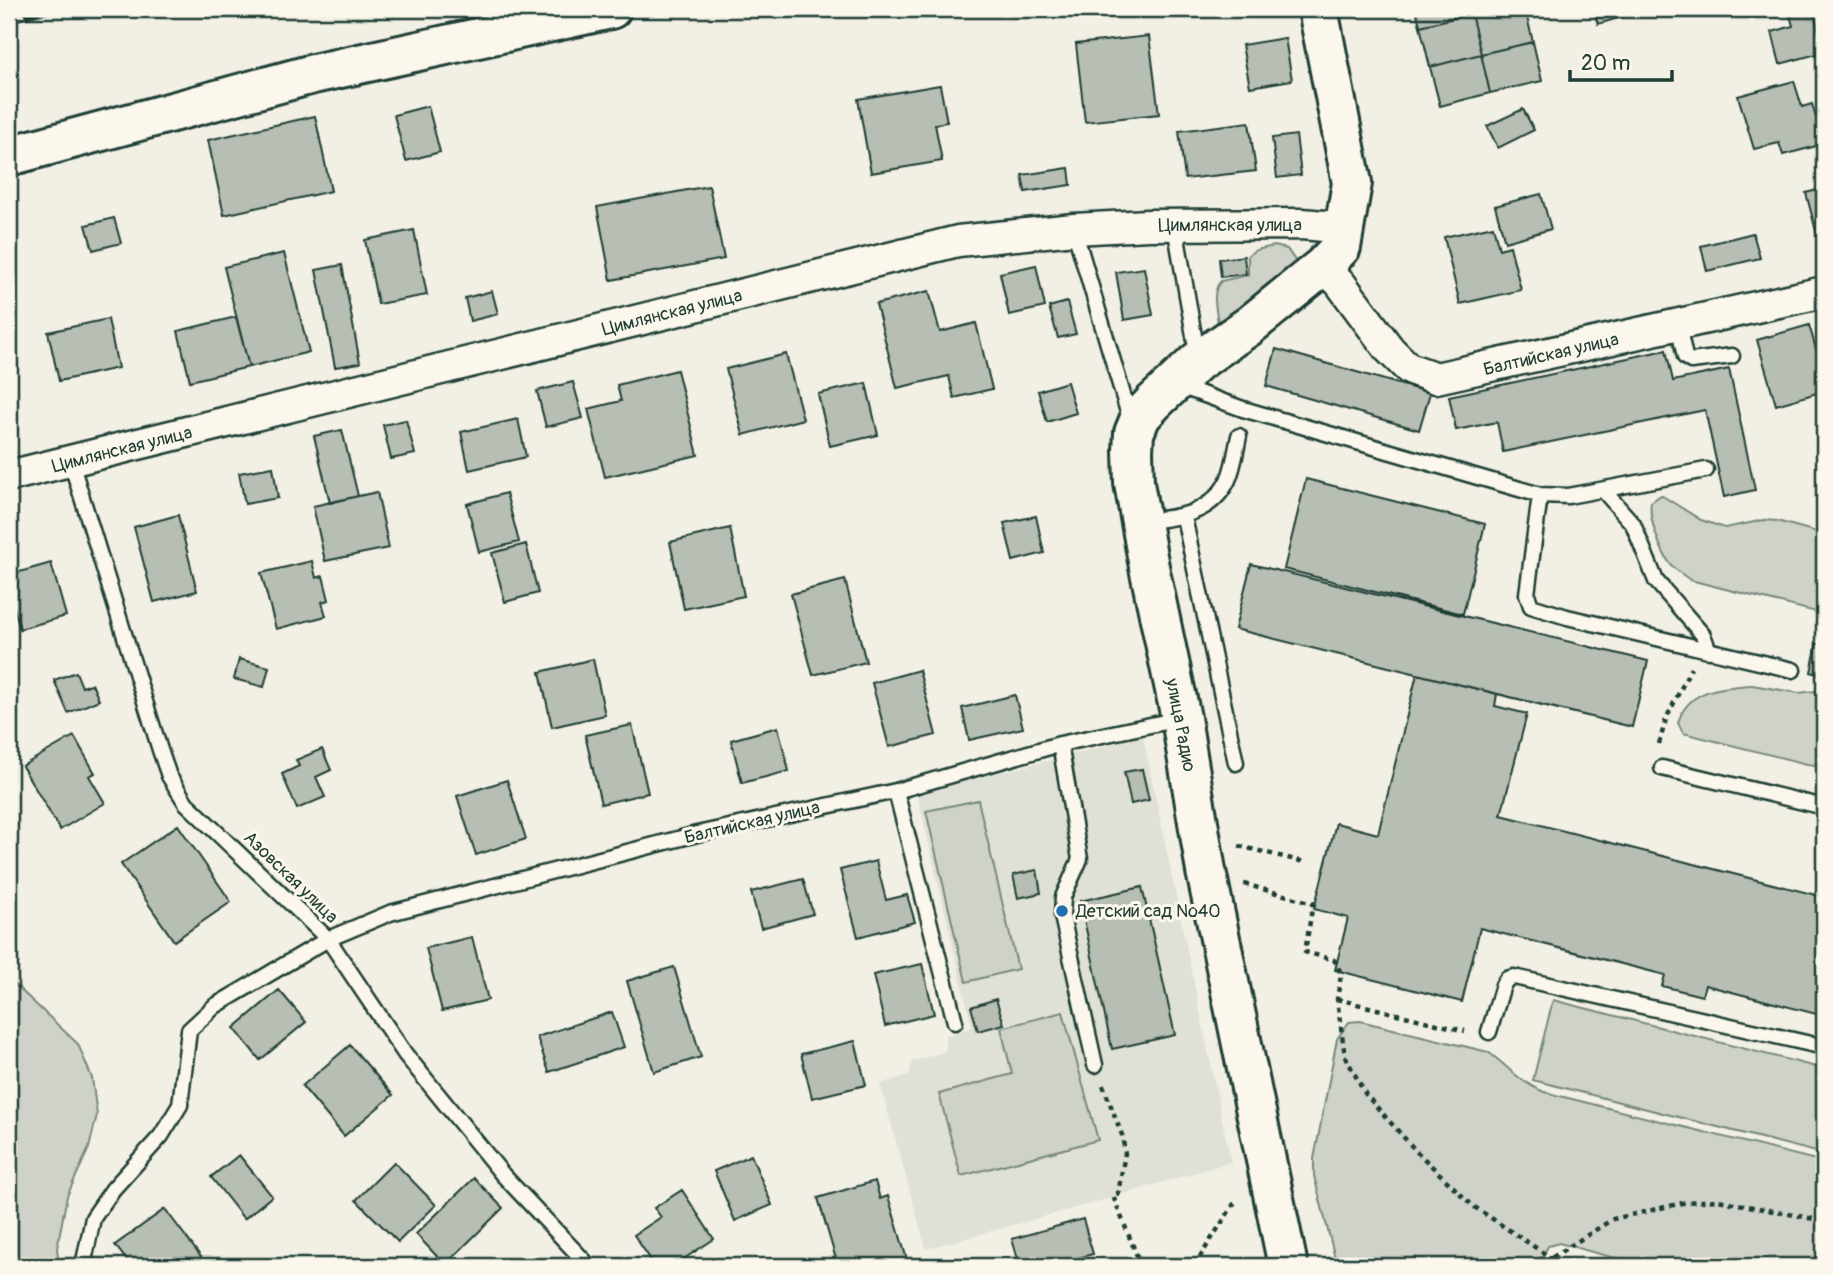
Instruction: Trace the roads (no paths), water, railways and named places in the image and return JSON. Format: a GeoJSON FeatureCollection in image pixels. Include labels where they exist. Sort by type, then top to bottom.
{"type":"FeatureCollection","features":[{"type":"Feature","properties":{"kind":"main road"},"geometry":{"type":"LineString","coordinates":[[9,156],[313,74],[611,9]]}},
{"type":"Feature","properties":{"kind":"main road"},"geometry":{"type":"LineString","coordinates":[[1134,433],[1141,416],[1185,372],[1249,326],[1323,266],[1341,247],[1352,183],[1318,9]]}},
{"type":"Feature","properties":{"kind":"main road","name":"улица Радио"},"geometry":{"type":"LineString","coordinates":[[1134,433],[1134,482],[1141,521],[1181,718],[1206,871],[1288,1266]]}},
{"type":"Feature","properties":{"kind":"street","name":"Цимлянская улица"},"geometry":{"type":"LineString","coordinates":[[9,476],[958,241],[1074,229],[1148,225],[1302,224],[1346,228]]}},
{"type":"Feature","properties":{"kind":"street","name":"Балтийская улица"},"geometry":{"type":"LineString","coordinates":[[1323,266],[1340,283],[1408,368],[1436,378],[1824,292]]}},
{"type":"Feature","properties":{"kind":"lane"},"geometry":{"type":"LineString","coordinates":[[1175,226],[1185,372],[1243,409],[1540,495],[1558,497],[1706,470]]}},
{"type":"Feature","properties":{"kind":"lane"},"geometry":{"type":"LineString","coordinates":[[1074,229],[1134,433]]}},
{"type":"Feature","properties":{"kind":"lane"},"geometry":{"type":"LineString","coordinates":[[1678,325],[1685,357],[1691,361],[1732,356]]}},
{"type":"Feature","properties":{"kind":"lane"},"geometry":{"type":"LineString","coordinates":[[1141,521],[1184,517],[1218,497],[1229,478],[1239,436]]}},
{"type":"Feature","properties":{"kind":"lane","name":"Азовская улица"},"geometry":{"type":"LineString","coordinates":[[71,462],[169,776],[186,803],[328,939],[405,1054],[503,1175],[589,1266]]}},
{"type":"Feature","properties":{"kind":"lane"},"geometry":{"type":"LineString","coordinates":[[1603,490],[1633,524],[1656,581],[1703,635],[1704,649]]}},
{"type":"Feature","properties":{"kind":"lane"},"geometry":{"type":"LineString","coordinates":[[1540,495],[1527,593],[1531,606],[1567,617],[1793,670]]}},
{"type":"Feature","properties":{"kind":"lane"},"geometry":{"type":"LineString","coordinates":[[1184,517],[1236,763]]}},
{"type":"Feature","properties":{"kind":"lane","name":"Балтийская улица"},"geometry":{"type":"LineString","coordinates":[[83,1266],[93,1218],[113,1189],[161,1136],[180,1105],[189,1030],[215,1006],[328,939],[390,913],[697,834],[896,790],[1060,744],[1181,718]]}},
{"type":"Feature","properties":{"kind":"lane"},"geometry":{"type":"LineString","coordinates":[[1060,744],[1080,859],[1063,897],[1062,916],[1095,1065]]}},
{"type":"Feature","properties":{"kind":"lane"},"geometry":{"type":"LineString","coordinates":[[1662,768],[1824,807]]}},
{"type":"Feature","properties":{"kind":"lane"},"geometry":{"type":"LineString","coordinates":[[896,790],[955,1022]]}},
{"type":"Feature","properties":{"kind":"lane"},"geometry":{"type":"LineString","coordinates":[[1489,1032],[1503,985],[1507,979],[1514,977],[1824,1047]]}},
{"type":"Feature","properties":{"kind":"railway"},"geometry":{"type":"LineString","coordinates":[[9,19],[49,9]]}},
{"type":"Feature","properties":{"kind":"place","name":"Детский сад №40"},"geometry":{"type":"Point","coordinates":[1062,911]}}]}
